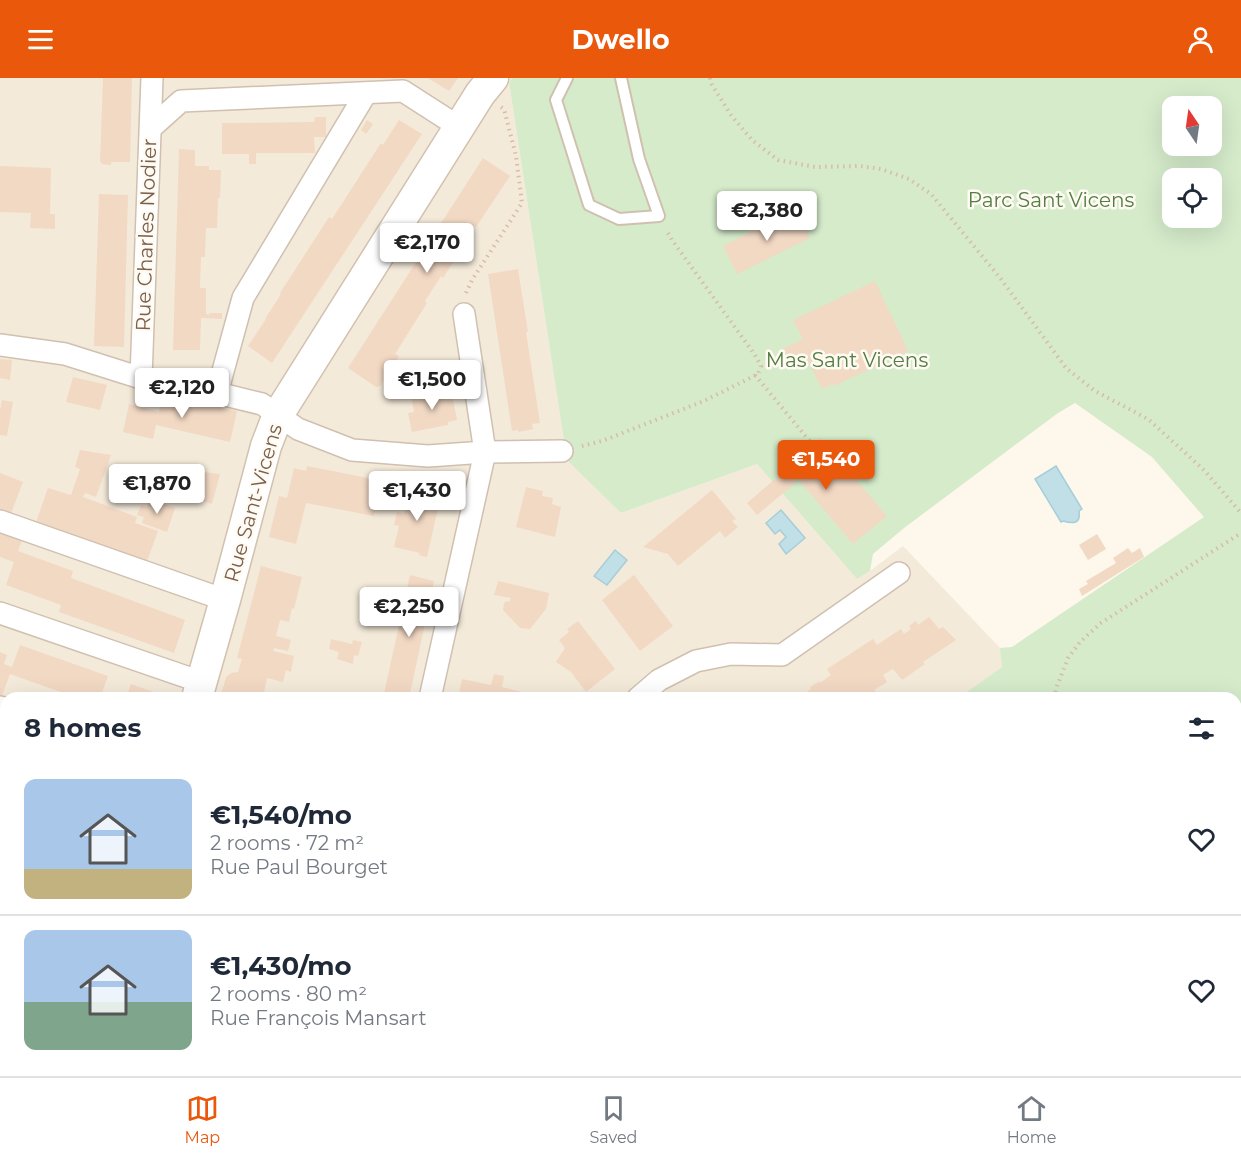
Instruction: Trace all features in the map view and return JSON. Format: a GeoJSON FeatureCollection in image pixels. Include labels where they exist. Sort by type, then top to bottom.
{"type":"FeatureCollection","features":[{"type":"Feature","properties":{"kind":"main road","name":"Rue Sant-Vicens"},"geometry":{"type":"LineString","coordinates":[[199,690],[266,446],[278,415],[486,86]]}},
{"type":"Feature","properties":{"kind":"street","name":"Rue Charles Nodier"},"geometry":{"type":"LineString","coordinates":[[141,378],[152,78]]}},
{"type":"Feature","properties":{"kind":"street","name":"Rue Charles Nodier"},"geometry":{"type":"LineString","coordinates":[[151,128],[181,101],[403,91],[459,128]]}},
{"type":"Feature","properties":{"kind":"street"},"geometry":{"type":"LineString","coordinates":[[217,393],[243,298],[366,93]]}},
{"type":"Feature","properties":{"kind":"street"},"geometry":{"type":"LineString","coordinates":[[431,692],[485,452],[464,314]]}},
{"type":"Feature","properties":{"kind":"street"},"geometry":{"type":"LineString","coordinates":[[0,345],[65,354],[141,378],[262,404],[298,429],[352,450],[428,456],[485,452],[562,451]]}},
{"type":"Feature","properties":{"kind":"street"},"geometry":{"type":"LineString","coordinates":[[0,521],[225,600]]}},
{"type":"Feature","properties":{"kind":"street"},"geometry":{"type":"LineString","coordinates":[[645,692],[659,680],[696,661],[731,654],[782,656],[899,573]]}},
{"type":"Feature","properties":{"kind":"street"},"geometry":{"type":"LineString","coordinates":[[0,613],[199,690]]}},
{"type":"Feature","properties":{"kind":"lane"},"geometry":{"type":"LineString","coordinates":[[567,78],[556,100],[589,205],[619,219],[659,216],[639,159],[621,78]]}},
{"type":"Feature","properties":{"kind":"path"},"geometry":{"type":"LineString","coordinates":[[710,78],[730,115],[752,140],[778,160],[815,167],[860,166],[881,169],[909,179],[931,194],[1001,279],[1066,368],[1095,391],[1148,419],[1204,470],[1241,513]]}},
{"type":"Feature","properties":{"kind":"path"},"geometry":{"type":"LineString","coordinates":[[464,314],[464,296],[472,280],[522,203],[516,156],[504,109],[486,86]]}},
{"type":"Feature","properties":{"kind":"path"},"geometry":{"type":"LineString","coordinates":[[562,451],[602,441],[694,405],[758,374],[761,366],[755,355],[672,240],[659,216]]}},
{"type":"Feature","properties":{"kind":"path"},"geometry":{"type":"LineString","coordinates":[[755,375],[812,444]]}},
{"type":"Feature","properties":{"kind":"path"},"geometry":{"type":"LineString","coordinates":[[1056,692],[1068,658],[1080,642],[1101,623],[1241,533]]}},
{"type":"Feature","properties":{"kind":"shaded area"},"geometry":{"type":"Polygon","coordinates":[[[0,78],[512,78],[509,82],[564,441],[570,462],[621,513],[757,464],[857,579],[903,546],[1000,648],[1003,667],[968,692],[0,692],[0,78]]]}},
{"type":"Feature","properties":{"kind":"green space"},"geometry":{"type":"Polygon","coordinates":[[[512,78],[1241,78],[1241,692],[967,692],[1002,667],[1000,648],[1012,647],[1204,517],[1152,457],[1075,403],[1058,413],[904,528],[873,554],[870,571],[857,579],[757,464],[621,513],[569,462],[509,82],[512,78]]]}},
{"type":"Feature","properties":{"kind":"water"},"geometry":{"type":"Polygon","coordinates":[[[1056,466],[1082,509],[1079,511],[1079,518],[1076,522],[1061,522],[1035,479],[1056,466]]]}},
{"type":"Feature","properties":{"kind":"water"},"geometry":{"type":"Polygon","coordinates":[[[781,510],[805,538],[786,554],[779,544],[786,537],[780,530],[775,534],[766,523],[781,510]]]}},
{"type":"Feature","properties":{"kind":"water"},"geometry":{"type":"Polygon","coordinates":[[[615,550],[627,560],[607,585],[594,576],[615,550]]]}},
{"type":"Feature","properties":{"kind":"building"},"geometry":{"type":"Polygon","coordinates":[[[103,78],[132,78],[130,162],[111,162],[111,165],[100,162],[103,78]]]}},
{"type":"Feature","properties":{"kind":"building"},"geometry":{"type":"Polygon","coordinates":[[[428,78],[458,78],[449,91],[428,78]]]}},
{"type":"Feature","properties":{"kind":"building"},"geometry":{"type":"Polygon","coordinates":[[[315,117],[326,117],[326,137],[314,137],[315,153],[256,153],[256,164],[249,164],[249,154],[222,154],[222,123],[314,122],[315,117]]]}},
{"type":"Feature","properties":{"kind":"building"},"geometry":{"type":"Polygon","coordinates":[[[367,120],[373,124],[366,134],[361,130],[367,120]]]}},
{"type":"Feature","properties":{"kind":"building"},"geometry":{"type":"Polygon","coordinates":[[[399,120],[422,134],[272,363],[248,346],[329,217],[332,219],[381,143],[383,145],[399,120]]]}},
{"type":"Feature","properties":{"kind":"building"},"geometry":{"type":"Polygon","coordinates":[[[179,149],[195,150],[195,166],[209,166],[209,170],[221,170],[217,228],[206,228],[205,257],[201,257],[200,288],[206,288],[206,314],[222,313],[222,319],[201,318],[200,350],[173,350],[179,149]]]}},
{"type":"Feature","properties":{"kind":"building"},"geometry":{"type":"Polygon","coordinates":[[[483,158],[510,176],[476,227],[473,226],[443,278],[441,276],[425,301],[427,303],[395,354],[399,356],[380,386],[376,387],[348,368],[483,158]]]}},
{"type":"Feature","properties":{"kind":"building"},"geometry":{"type":"Polygon","coordinates":[[[0,166],[51,168],[50,214],[55,214],[55,229],[30,228],[31,213],[0,212],[0,166]]]}},
{"type":"Feature","properties":{"kind":"building"},"geometry":{"type":"Polygon","coordinates":[[[99,194],[128,195],[124,347],[94,346],[99,194]]]}},
{"type":"Feature","properties":{"kind":"building"},"geometry":{"type":"Polygon","coordinates":[[[795,209],[810,238],[737,274],[723,246],[795,209]]]}},
{"type":"Feature","properties":{"kind":"building"},"geometry":{"type":"Polygon","coordinates":[[[518,269],[540,423],[532,424],[533,429],[519,432],[518,430],[512,431],[488,274],[518,269]]]}},
{"type":"Feature","properties":{"kind":"building"},"geometry":{"type":"Polygon","coordinates":[[[875,281],[908,351],[834,386],[833,384],[822,389],[804,353],[789,360],[783,349],[803,339],[793,320],[875,281]]]}},
{"type":"Feature","properties":{"kind":"building"},"geometry":{"type":"Polygon","coordinates":[[[0,359],[12,360],[10,380],[0,378],[0,359]]]}},
{"type":"Feature","properties":{"kind":"building"},"geometry":{"type":"Polygon","coordinates":[[[73,377],[107,385],[100,410],[66,402],[73,377]]]}},
{"type":"Feature","properties":{"kind":"building"},"geometry":{"type":"Polygon","coordinates":[[[442,390],[443,395],[452,394],[457,420],[448,422],[448,425],[412,432],[408,413],[414,412],[411,394],[442,390]]]}},
{"type":"Feature","properties":{"kind":"building"},"geometry":{"type":"Polygon","coordinates":[[[163,394],[237,411],[230,442],[156,425],[153,439],[123,432],[129,404],[159,412],[163,394]]]}},
{"type":"Feature","properties":{"kind":"building"},"geometry":{"type":"Polygon","coordinates":[[[2,400],[13,402],[7,436],[0,435],[2,400]]]}},
{"type":"Feature","properties":{"kind":"building"},"geometry":{"type":"Polygon","coordinates":[[[820,437],[887,516],[853,544],[799,480],[757,515],[747,503],[820,437]]]}},
{"type":"Feature","properties":{"kind":"building"},"geometry":{"type":"Polygon","coordinates":[[[80,450],[111,455],[96,497],[85,493],[83,497],[137,517],[135,523],[158,531],[147,561],[124,553],[123,556],[35,525],[48,488],[71,495],[80,469],[75,467],[80,450]]]}},
{"type":"Feature","properties":{"kind":"building"},"geometry":{"type":"Polygon","coordinates":[[[307,466],[383,481],[374,516],[306,503],[296,544],[269,537],[279,496],[287,498],[294,468],[306,471],[307,466]]]}},
{"type":"Feature","properties":{"kind":"building"},"geometry":{"type":"Polygon","coordinates":[[[165,467],[220,474],[212,504],[158,487],[165,467]]]}},
{"type":"Feature","properties":{"kind":"building"},"geometry":{"type":"Polygon","coordinates":[[[0,473],[23,482],[10,516],[0,512],[0,473]]]}},
{"type":"Feature","properties":{"kind":"building"},"geometry":{"type":"Polygon","coordinates":[[[526,487],[543,491],[542,496],[553,498],[552,504],[561,507],[555,537],[516,527],[526,487]]]}},
{"type":"Feature","properties":{"kind":"building"},"geometry":{"type":"Polygon","coordinates":[[[410,488],[441,495],[427,557],[394,547],[399,526],[394,525],[397,512],[404,514],[410,488]]]}},
{"type":"Feature","properties":{"kind":"building"},"geometry":{"type":"Polygon","coordinates":[[[712,490],[736,519],[732,521],[738,527],[725,538],[720,531],[678,566],[668,554],[643,547],[712,490]]]}},
{"type":"Feature","properties":{"kind":"building"},"geometry":{"type":"Polygon","coordinates":[[[150,499],[175,508],[167,532],[142,523],[144,517],[137,515],[141,505],[147,507],[150,499]]]}},
{"type":"Feature","properties":{"kind":"building"},"geometry":{"type":"Polygon","coordinates":[[[0,530],[23,538],[18,551],[73,571],[71,578],[185,620],[174,653],[59,612],[61,605],[6,585],[14,562],[0,557],[0,530]]]}},
{"type":"Feature","properties":{"kind":"building"},"geometry":{"type":"Polygon","coordinates":[[[1097,534],[1106,549],[1088,560],[1079,545],[1097,534]]]}},
{"type":"Feature","properties":{"kind":"building"},"geometry":{"type":"Polygon","coordinates":[[[1128,548],[1132,553],[1140,548],[1144,557],[1082,596],[1079,589],[1088,584],[1086,581],[1116,563],[1113,558],[1128,548]]]}},
{"type":"Feature","properties":{"kind":"building"},"geometry":{"type":"Polygon","coordinates":[[[261,566],[302,577],[289,622],[280,620],[276,636],[291,640],[288,651],[274,648],[273,651],[294,656],[291,672],[286,670],[283,682],[267,678],[264,692],[222,692],[226,677],[238,672],[242,659],[237,658],[261,566]]]}},
{"type":"Feature","properties":{"kind":"building"},"geometry":{"type":"Polygon","coordinates":[[[410,575],[434,581],[410,692],[384,692],[410,575]]]}},
{"type":"Feature","properties":{"kind":"building"},"geometry":{"type":"Polygon","coordinates":[[[634,575],[673,626],[640,651],[602,600],[634,575]]]}},
{"type":"Feature","properties":{"kind":"building"},"geometry":{"type":"Polygon","coordinates":[[[498,581],[549,593],[546,609],[530,629],[520,628],[503,610],[504,603],[509,602],[511,598],[494,595],[498,581]]]}},
{"type":"Feature","properties":{"kind":"building"},"geometry":{"type":"Polygon","coordinates":[[[929,617],[939,629],[943,627],[956,640],[923,662],[925,664],[902,680],[893,669],[883,675],[887,682],[874,690],[876,692],[807,692],[811,689],[810,687],[831,675],[827,669],[873,639],[877,645],[901,629],[904,634],[916,621],[918,625],[929,617]]]}},
{"type":"Feature","properties":{"kind":"building"},"geometry":{"type":"Polygon","coordinates":[[[578,621],[615,669],[586,692],[571,672],[556,662],[565,648],[559,640],[569,632],[567,629],[578,621]]]}},
{"type":"Feature","properties":{"kind":"building"},"geometry":{"type":"Polygon","coordinates":[[[331,639],[352,644],[353,640],[362,642],[358,656],[354,655],[353,664],[337,659],[339,652],[329,649],[331,639]]]}},
{"type":"Feature","properties":{"kind":"building"},"geometry":{"type":"Polygon","coordinates":[[[20,645],[108,676],[102,692],[61,692],[10,674],[3,692],[0,692],[0,652],[7,655],[4,664],[12,667],[20,645]]]}},
{"type":"Feature","properties":{"kind":"building"},"geometry":{"type":"Polygon","coordinates":[[[494,674],[504,676],[502,687],[522,692],[459,692],[462,679],[491,685],[494,674]]]}},
{"type":"Feature","properties":{"kind":"building"},"geometry":{"type":"Polygon","coordinates":[[[131,684],[154,692],[128,692],[131,684]]]}},
{"type":"Feature","properties":{"kind":"park label","name":"Parc Sant Vicens"},"geometry":{"type":"Point","coordinates":[1051,200]}},
{"type":"Feature","properties":{"kind":"park label","name":"Mas Sant Vicens"},"geometry":{"type":"Point","coordinates":[847,360]}}]}
